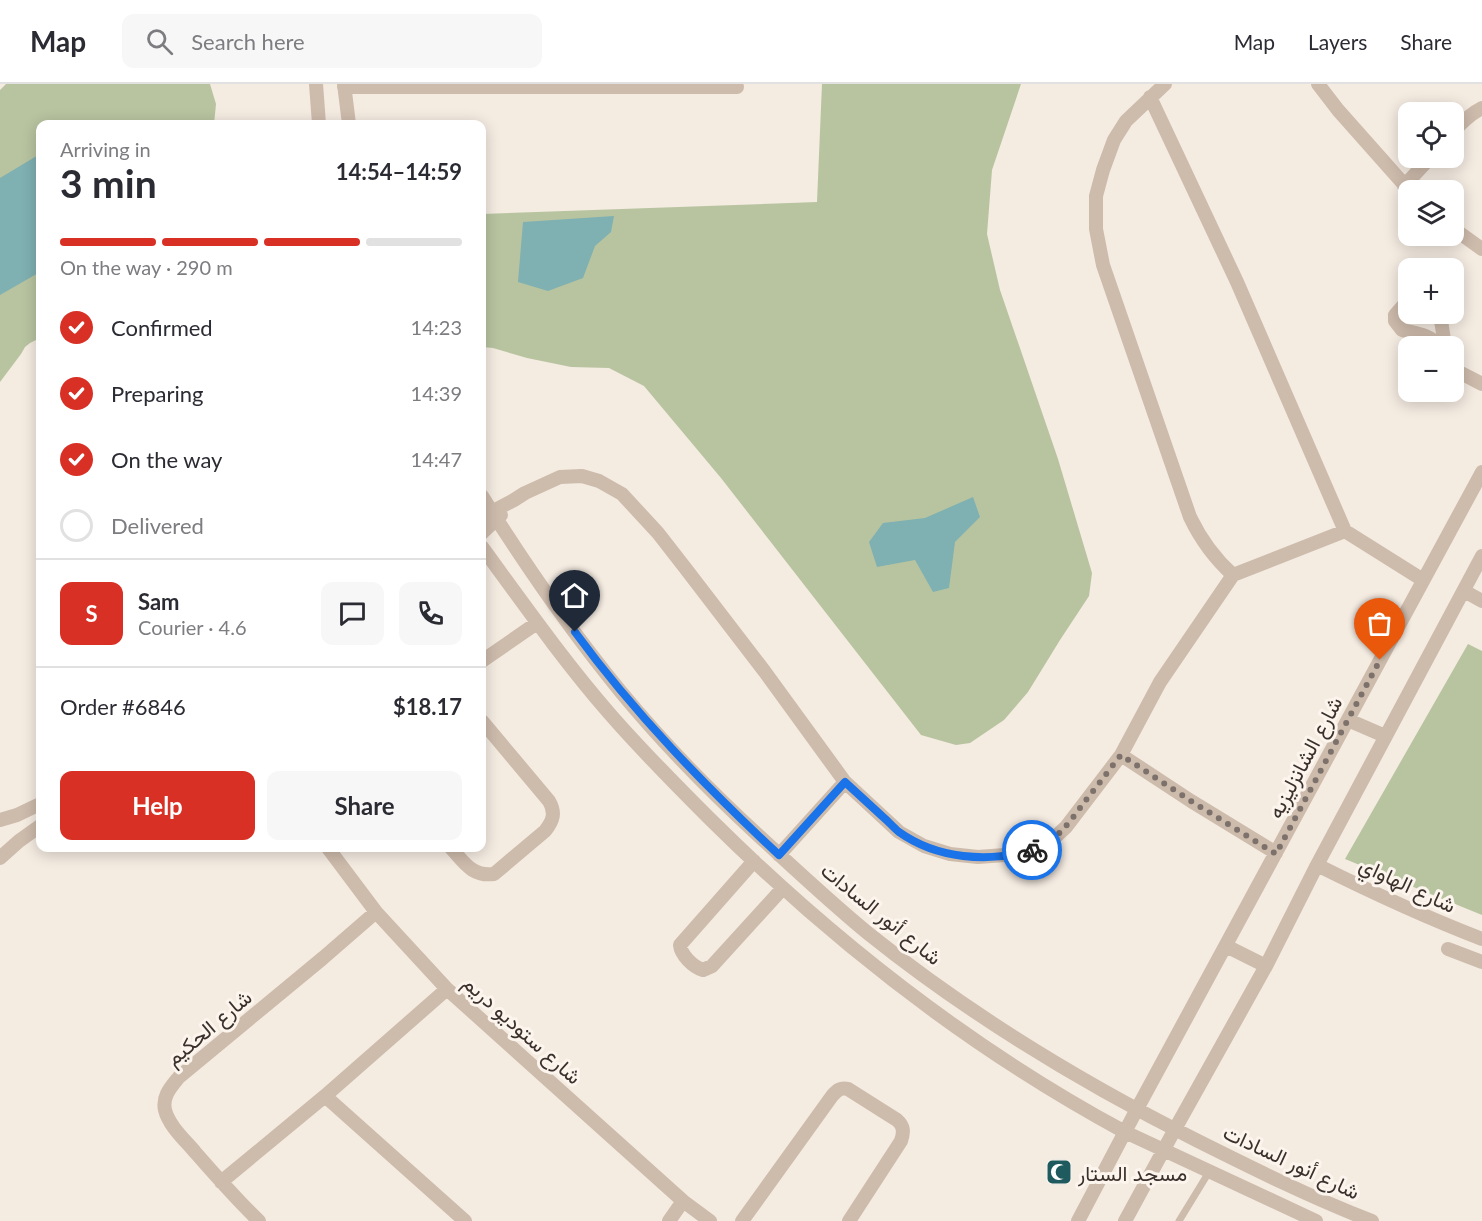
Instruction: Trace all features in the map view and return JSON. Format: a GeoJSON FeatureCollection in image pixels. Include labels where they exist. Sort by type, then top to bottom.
{"type":"FeatureCollection","features":[{"type":"Feature","properties":{"kind":"street"},"geometry":{"type":"LineString","coordinates":[[316,84],[319,120]]}},
{"type":"Feature","properties":{"kind":"street"},"geometry":{"type":"LineString","coordinates":[[1165,84],[1126,121],[1114,140],[1096,196],[1096,230],[1103,265],[1190,517],[1198,534],[1217,561],[1233,575]]}},
{"type":"Feature","properties":{"kind":"street"},"geometry":{"type":"LineString","coordinates":[[1318,84],[1400,180]]}},
{"type":"Feature","properties":{"kind":"street"},"geometry":{"type":"LineString","coordinates":[[348,120],[344,86],[737,87]]}},
{"type":"Feature","properties":{"kind":"street"},"geometry":{"type":"LineString","coordinates":[[1150,98],[1237,282],[1345,531],[1423,580]]}},
{"type":"Feature","properties":{"kind":"street"},"geometry":{"type":"LineString","coordinates":[[1464,120],[1482,108]]}},
{"type":"Feature","properties":{"kind":"street"},"geometry":{"type":"LineString","coordinates":[[1413,180],[1422,168]]}},
{"type":"Feature","properties":{"kind":"street"},"geometry":{"type":"LineString","coordinates":[[1464,236],[1482,249]]}},
{"type":"Feature","properties":{"kind":"street"},"geometry":{"type":"LineString","coordinates":[[1398,312],[1395,315],[1397,325],[1402,330],[1426,336]]}},
{"type":"Feature","properties":{"kind":"street"},"geometry":{"type":"LineString","coordinates":[[1464,375],[1482,384]]}},
{"type":"Feature","properties":{"kind":"street","name":"شارع الشانزليزيه"},"geometry":{"type":"LineString","coordinates":[[1078,1221],[1423,580],[1477,495],[1482,472]]}},
{"type":"Feature","properties":{"kind":"street"},"geometry":{"type":"LineString","coordinates":[[490,516],[525,493],[560,477],[582,476],[599,481],[622,494],[658,533],[686,569],[845,782],[899,831],[924,846],[950,854],[978,857],[1018,854],[1038,848],[1053,839],[1066,827],[1121,755],[1160,682],[1233,575],[1345,531]]}},
{"type":"Feature","properties":{"kind":"street","name":"شارع أنور السادات"},"geometry":{"type":"LineString","coordinates":[[490,516],[621,692],[679,758],[779,855],[867,933],[1019,1041],[1137,1109],[1313,1197],[1372,1221]]}},
{"type":"Feature","properties":{"kind":"street"},"geometry":{"type":"LineString","coordinates":[[486,553],[573,670],[616,722],[666,776],[754,861],[833,932],[940,1015],[1012,1065],[1095,1116],[1316,1221]]}},
{"type":"Feature","properties":{"kind":"street"},"geometry":{"type":"LineString","coordinates":[[1125,1221],[1266,966],[1317,865],[1482,556]]}},
{"type":"Feature","properties":{"kind":"street"},"geometry":{"type":"LineString","coordinates":[[1464,591],[1482,601]]}},
{"type":"Feature","properties":{"kind":"street"},"geometry":{"type":"LineString","coordinates":[[486,658],[537,623]]}},
{"type":"Feature","properties":{"kind":"street"},"geometry":{"type":"LineString","coordinates":[[1348,720],[1385,736]]}},
{"type":"Feature","properties":{"kind":"street"},"geometry":{"type":"LineString","coordinates":[[455,852],[471,870],[484,875],[494,874],[545,831],[552,822],[554,814],[549,801],[486,726]]}},
{"type":"Feature","properties":{"kind":"street"},"geometry":{"type":"LineString","coordinates":[[1121,755],[1276,854]]}},
{"type":"Feature","properties":{"kind":"street"},"geometry":{"type":"LineString","coordinates":[[779,855],[845,782]]}},
{"type":"Feature","properties":{"kind":"street"},"geometry":{"type":"LineString","coordinates":[[0,820],[36,806]]}},
{"type":"Feature","properties":{"kind":"street"},"geometry":{"type":"LineString","coordinates":[[0,858],[36,829]]}},
{"type":"Feature","properties":{"kind":"street","name":"شارع ستوديو دريم"},"geometry":{"type":"LineString","coordinates":[[337,852],[376,912],[447,989],[683,1201],[710,1221]]}},
{"type":"Feature","properties":{"kind":"street"},"geometry":{"type":"LineString","coordinates":[[754,861],[680,945],[681,952],[694,966],[703,970],[712,966],[783,888]]}},
{"type":"Feature","properties":{"kind":"street","name":"شارع الهاواي"},"geometry":{"type":"LineString","coordinates":[[1317,865],[1381,897],[1480,938]]}},
{"type":"Feature","properties":{"kind":"street","name":"شارع الحكيم"},"geometry":{"type":"LineString","coordinates":[[259,1221],[221,1182],[169,1120],[164,1109],[166,1092],[179,1077],[376,912]]}},
{"type":"Feature","properties":{"kind":"street"},"geometry":{"type":"LineString","coordinates":[[1448,949],[1476,960],[1480,938]]}},
{"type":"Feature","properties":{"kind":"street"},"geometry":{"type":"LineString","coordinates":[[1226,946],[1266,966]]}},
{"type":"Feature","properties":{"kind":"street"},"geometry":{"type":"LineString","coordinates":[[221,1182],[325,1096],[447,989]]}},
{"type":"Feature","properties":{"kind":"street"},"geometry":{"type":"LineString","coordinates":[[742,1221],[832,1096],[837,1090],[843,1088],[897,1120],[903,1129],[901,1141],[849,1221]]}},
{"type":"Feature","properties":{"kind":"street"},"geometry":{"type":"LineString","coordinates":[[325,1096],[465,1221]]}},
{"type":"Feature","properties":{"kind":"street"},"geometry":{"type":"LineString","coordinates":[[669,1221],[683,1201]]}},
{"type":"Feature","properties":{"kind":"lane"},"geometry":{"type":"LineString","coordinates":[[1179,1221],[1209,1172]]}},
{"type":"Feature","properties":{"kind":"green space"},"geometry":{"type":"Polygon","coordinates":[[[6,84],[210,84],[216,104],[214,120],[36,120],[36,340],[25,347],[0,382],[0,90],[6,84]]]}},
{"type":"Feature","properties":{"kind":"green space"},"geometry":{"type":"Polygon","coordinates":[[[822,84],[1021,84],[992,170],[987,234],[1000,290],[1058,459],[1092,573],[1089,596],[1028,692],[1004,720],[970,743],[956,745],[921,735],[721,478],[644,386],[609,368],[571,367],[486,347],[486,214],[817,202],[822,84]]]}},
{"type":"Feature","properties":{"kind":"green space"},"geometry":{"type":"Polygon","coordinates":[[[1468,644],[1482,651],[1482,915],[1345,859],[1468,644]]]}},
{"type":"Feature","properties":{"kind":"water"},"geometry":{"type":"Polygon","coordinates":[[[36,156],[36,274],[0,295],[0,178],[36,156]]]}},
{"type":"Feature","properties":{"kind":"water"},"geometry":{"type":"Polygon","coordinates":[[[614,216],[611,232],[595,246],[583,278],[548,291],[518,282],[523,222],[614,216]]]}},
{"type":"Feature","properties":{"kind":"water"},"geometry":{"type":"Polygon","coordinates":[[[973,497],[980,517],[955,542],[949,588],[933,592],[915,560],[877,567],[869,542],[883,523],[925,518],[973,497]]]}},
{"type":"Feature","properties":{"kind":"way so far"},"geometry":{"type":"LineString","coordinates":[[1032,850],[1053,839],[1066,827],[1121,755],[1276,854],[1380,660]]}},
{"type":"Feature","properties":{"kind":"place","name":"مسجد الستار"},"geometry":{"type":"Point","coordinates":[1059,1172]}},
{"type":"Feature","properties":{"kind":"route"},"geometry":{"type":"LineString","coordinates":[[575,632],[621,692],[679,758],[779,855],[845,782],[899,831],[924,846],[950,854],[978,857],[1018,854],[1032,850]]}}]}
